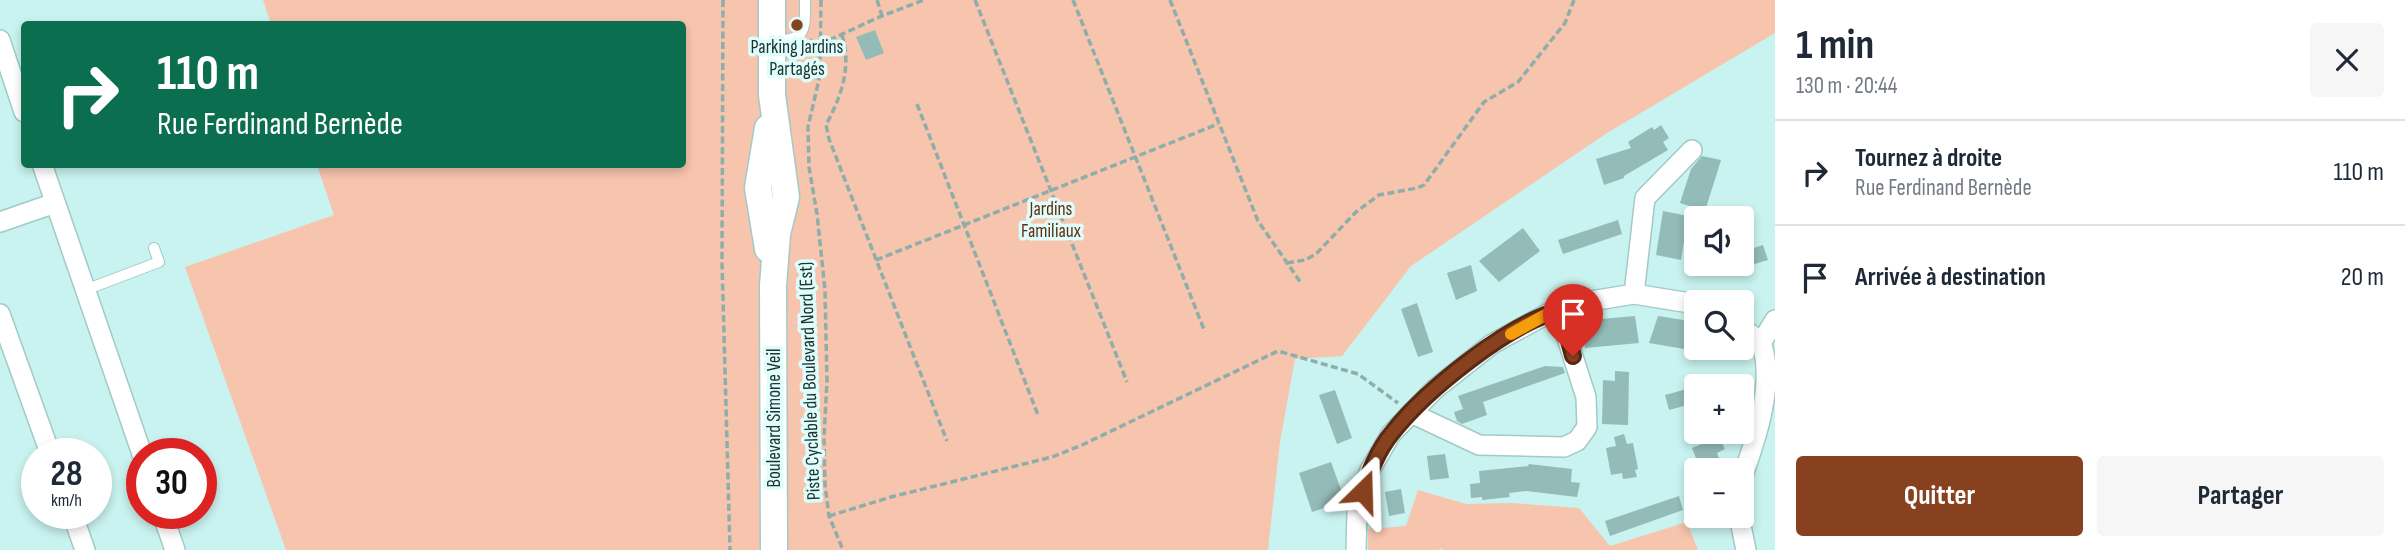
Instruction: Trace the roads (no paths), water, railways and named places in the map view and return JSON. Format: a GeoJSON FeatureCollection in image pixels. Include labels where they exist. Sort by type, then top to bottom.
{"type":"FeatureCollection","features":[{"type":"Feature","properties":{"kind":"main road","name":"Boulevard Simone Veil"},"geometry":{"type":"LineString","coordinates":[[772,0],[772,95],[758,188],[773,286],[774,550]]}},
{"type":"Feature","properties":{"kind":"street"},"geometry":{"type":"LineString","coordinates":[[0,40],[21,103]]}},
{"type":"Feature","properties":{"kind":"street"},"geometry":{"type":"LineString","coordinates":[[1634,294],[1645,198],[1692,150]]}},
{"type":"Feature","properties":{"kind":"street"},"geometry":{"type":"LineString","coordinates":[[43,168],[137,438]]}},
{"type":"Feature","properties":{"kind":"street"},"geometry":{"type":"LineString","coordinates":[[0,222],[55,203]]}},
{"type":"Feature","properties":{"kind":"street"},"geometry":{"type":"LineString","coordinates":[[1356,550],[1357,512],[1370,470],[1391,434],[1435,390],[1492,345],[1549,313],[1591,301],[1634,294],[1684,302]]}},
{"type":"Feature","properties":{"kind":"street"},"geometry":{"type":"LineString","coordinates":[[1411,413],[1479,445],[1564,447],[1577,441],[1587,427],[1586,397],[1561,310]]}},
{"type":"Feature","properties":{"kind":"street"},"geometry":{"type":"LineString","coordinates":[[0,314],[45,438]]}},
{"type":"Feature","properties":{"kind":"street"},"geometry":{"type":"LineString","coordinates":[[1761,343],[1775,320]]}},
{"type":"Feature","properties":{"kind":"street"},"geometry":{"type":"LineString","coordinates":[[1749,458],[1768,404],[1770,373],[1761,343],[1754,337]]}},
{"type":"Feature","properties":{"kind":"street"},"geometry":{"type":"LineString","coordinates":[[1741,528],[1746,550]]}},
{"type":"Feature","properties":{"kind":"street"},"geometry":{"type":"LineString","coordinates":[[78,529],[85,550]]}},
{"type":"Feature","properties":{"kind":"street"},"geometry":{"type":"LineString","coordinates":[[168,529],[175,550]]}},
{"type":"Feature","properties":{"kind":"lane"},"geometry":{"type":"LineString","coordinates":[[772,41],[792,41],[801,36],[805,27],[805,0]]}},
{"type":"Feature","properties":{"kind":"lane"},"geometry":{"type":"LineString","coordinates":[[85,290],[159,262],[154,248]]}},
{"type":"Feature","properties":{"kind":"place","name":"Parking Jardins Partagés"},"geometry":{"type":"Point","coordinates":[797,25]}},
{"type":"Feature","properties":{"kind":"park label","name":"Jardins Familiaux"},"geometry":{"type":"Point","coordinates":[1051,220]}}]}
